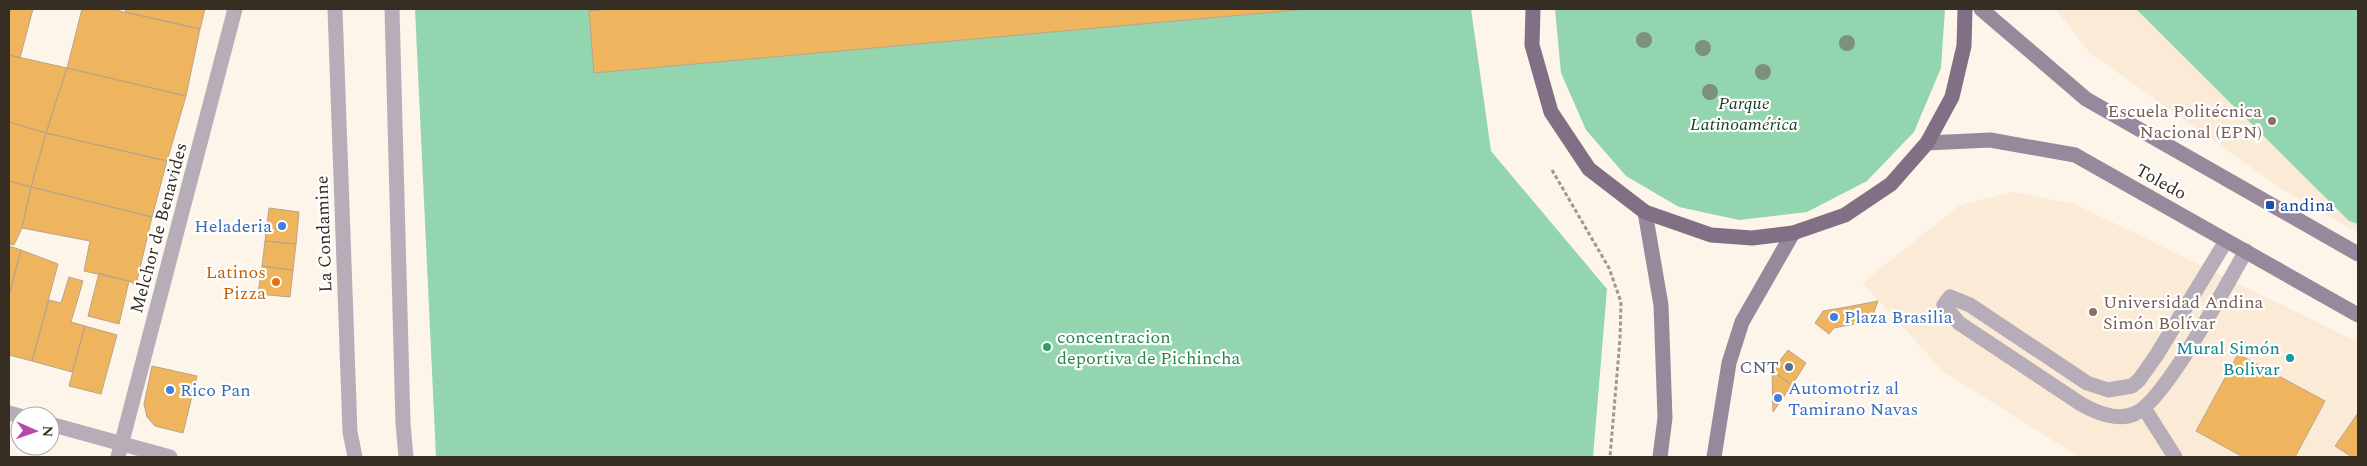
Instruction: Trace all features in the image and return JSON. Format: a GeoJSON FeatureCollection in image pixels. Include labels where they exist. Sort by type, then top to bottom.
{"type":"FeatureCollection","features":[{"type":"Feature","properties":{"kind":"main road"},"geometry":{"type":"LineString","coordinates":[[1533,9],[1532,45],[1551,112],[1590,169],[1645,212],[1711,235],[1752,238],[1793,233],[1845,214],[1891,184],[1927,143],[1952,97],[1964,46],[1964,9]]}},
{"type":"Feature","properties":{"kind":"street","name":"Melchor de Benavides"},"geometry":{"type":"LineString","coordinates":[[120,451],[235,9]]}},
{"type":"Feature","properties":{"kind":"street","name":"La Condamine"},"geometry":{"type":"LineString","coordinates":[[336,9],[350,432],[355,457]]}},
{"type":"Feature","properties":{"kind":"street"},"geometry":{"type":"LineString","coordinates":[[392,9],[403,424],[406,457]]}},
{"type":"Feature","properties":{"kind":"street","name":"Toledo"},"geometry":{"type":"LineString","coordinates":[[1981,9],[2086,99],[2358,254]]}},
{"type":"Feature","properties":{"kind":"street","name":"Toledo"},"geometry":{"type":"LineString","coordinates":[[1927,143],[1990,140],[2075,155],[2358,315]]}},
{"type":"Feature","properties":{"kind":"street"},"geometry":{"type":"LineString","coordinates":[[1645,212],[1662,305],[1665,418],[1660,457]]}},
{"type":"Feature","properties":{"kind":"street"},"geometry":{"type":"LineString","coordinates":[[1714,457],[1729,363],[1742,322],[1793,233]]}},
{"type":"Feature","properties":{"kind":"street"},"geometry":{"type":"LineString","coordinates":[[2226,241],[2149,367],[2132,386],[2121,390],[2108,390],[2082,380],[1970,305],[1950,297],[1944,305],[1959,323],[2089,408],[2113,416],[2125,416],[2144,408],[2163,388],[2246,251]]}},
{"type":"Feature","properties":{"kind":"street"},"geometry":{"type":"LineString","coordinates":[[2144,408],[2175,457]]}},
{"type":"Feature","properties":{"kind":"street"},"geometry":{"type":"LineString","coordinates":[[60,428],[120,451],[170,457]]}},
{"type":"Feature","properties":{"kind":"path"},"geometry":{"type":"LineString","coordinates":[[1550,165],[1609,268],[1621,302],[1620,339],[1610,457]]}},
{"type":"Feature","properties":{"kind":"shaded area","name":"Escuela Politécnica Nacional (EPN)"},"geometry":{"type":"Polygon","coordinates":[[[2055,9],[2358,9],[2358,233],[2280,188],[2090,53],[2055,9]]]}},
{"type":"Feature","properties":{"kind":"shaded area","name":"Universidad Andina Simón Bolívar"},"geometry":{"type":"Polygon","coordinates":[[[2012,192],[2075,204],[2358,342],[2358,457],[2079,457],[1944,372],[1862,283],[1960,205],[2012,192]]]}},
{"type":"Feature","properties":{"kind":"green space"},"geometry":{"type":"Polygon","coordinates":[[[415,9],[1471,9],[1491,151],[1607,289],[1593,457],[436,457],[415,9]]]}},
{"type":"Feature","properties":{"kind":"green space","name":"Parque Latinoamérica"},"geometry":{"type":"Polygon","coordinates":[[[1555,9],[1945,9],[1941,68],[1914,132],[1867,181],[1807,212],[1739,220],[1679,207],[1626,176],[1586,130],[1561,73],[1555,9]]]}},
{"type":"Feature","properties":{"kind":"green space","name":"Escuela Politécnica Nacional (EPN)"},"geometry":{"type":"Polygon","coordinates":[[[2136,9],[2358,9],[2358,224],[2349,221],[2136,9]]]}},
{"type":"Feature","properties":{"kind":"building"},"geometry":{"type":"Polygon","coordinates":[[[9,9],[33,9],[20,58],[9,55],[9,9]]]}},
{"type":"Feature","properties":{"kind":"building"},"geometry":{"type":"Polygon","coordinates":[[[82,9],[111,9],[200,29],[186,96],[67,68],[82,9]]]}},
{"type":"Feature","properties":{"kind":"building"},"geometry":{"type":"Polygon","coordinates":[[[126,9],[205,9],[200,29],[125,12],[126,9]]]}},
{"type":"Feature","properties":{"kind":"building"},"geometry":{"type":"Polygon","coordinates":[[[611,9],[1309,9],[594,73],[589,11],[611,9]]]}},
{"type":"Feature","properties":{"kind":"building"},"geometry":{"type":"Polygon","coordinates":[[[9,55],[67,68],[46,133],[9,122],[9,55]]]}},
{"type":"Feature","properties":{"kind":"building"},"geometry":{"type":"Polygon","coordinates":[[[67,68],[186,96],[167,161],[46,133],[67,68]]]}},
{"type":"Feature","properties":{"kind":"building"},"geometry":{"type":"Polygon","coordinates":[[[9,122],[46,133],[31,187],[9,181],[9,122]]]}},
{"type":"Feature","properties":{"kind":"building"},"geometry":{"type":"Polygon","coordinates":[[[46,133],[167,161],[152,217],[31,187],[46,133]]]}},
{"type":"Feature","properties":{"kind":"building"},"geometry":{"type":"Polygon","coordinates":[[[9,181],[31,187],[22,228],[14,245],[9,244],[9,181]]]}},
{"type":"Feature","properties":{"kind":"building"},"geometry":{"type":"Polygon","coordinates":[[[31,187],[152,217],[136,285],[129,281],[84,271],[90,241],[22,228],[31,187]]]}},
{"type":"Feature","properties":{"kind":"building","name":"Heladeria"},"geometry":{"type":"Polygon","coordinates":[[[269,208],[299,212],[296,244],[265,241],[269,208]]]}},
{"type":"Feature","properties":{"kind":"building"},"geometry":{"type":"Polygon","coordinates":[[[265,241],[296,244],[293,270],[262,266],[265,241]]]}},
{"type":"Feature","properties":{"kind":"building"},"geometry":{"type":"Polygon","coordinates":[[[9,246],[21,250],[9,296],[9,246]]]}},
{"type":"Feature","properties":{"kind":"building"},"geometry":{"type":"Polygon","coordinates":[[[21,250],[58,264],[32,361],[9,355],[9,296],[21,250]]]}},
{"type":"Feature","properties":{"kind":"building","name":"Latinos Pizza"},"geometry":{"type":"Polygon","coordinates":[[[262,266],[293,270],[290,297],[258,294],[262,266]]]}},
{"type":"Feature","properties":{"kind":"building"},"geometry":{"type":"Polygon","coordinates":[[[99,273],[129,281],[119,324],[88,316],[99,273]]]}},
{"type":"Feature","properties":{"kind":"building"},"geometry":{"type":"Polygon","coordinates":[[[69,277],[83,281],[71,322],[85,326],[72,372],[32,361],[49,300],[61,303],[69,277]]]}},
{"type":"Feature","properties":{"kind":"building"},"geometry":{"type":"Polygon","coordinates":[[[1878,301],[1871,320],[1850,325],[1847,307],[1878,301]]]}},
{"type":"Feature","properties":{"kind":"building","name":"Plaza Brasilia"},"geometry":{"type":"Polygon","coordinates":[[[1847,307],[1850,325],[1834,328],[1829,334],[1815,323],[1823,311],[1847,307]]]}},
{"type":"Feature","properties":{"kind":"building"},"geometry":{"type":"Polygon","coordinates":[[[85,326],[117,335],[101,394],[69,386],[85,326]]]}},
{"type":"Feature","properties":{"kind":"building","name":"CNT"},"geometry":{"type":"Polygon","coordinates":[[[1788,350],[1806,363],[1792,385],[1772,371],[1788,350]]]}},
{"type":"Feature","properties":{"kind":"building"},"geometry":{"type":"Polygon","coordinates":[[[2238,354],[2325,401],[2295,457],[2243,457],[2196,431],[2238,354]]]}},
{"type":"Feature","properties":{"kind":"building","name":"Rico Pan"},"geometry":{"type":"Polygon","coordinates":[[[152,366],[197,376],[183,433],[155,426],[147,417],[144,404],[152,366]]]}},
{"type":"Feature","properties":{"kind":"building","name":"Automotriz al Tamirano Navas"},"geometry":{"type":"Polygon","coordinates":[[[1772,371],[1792,385],[1773,412],[1772,371]]]}},
{"type":"Feature","properties":{"kind":"building"},"geometry":{"type":"Polygon","coordinates":[[[2358,413],[2358,457],[2352,457],[2335,446],[2358,413]]]}},
{"type":"Feature","properties":{"kind":"place","name":"Escuela Politécnica Nacional (EPN)"},"geometry":{"type":"Point","coordinates":[2272,121]}},
{"type":"Feature","properties":{"kind":"place","name":"andina"},"geometry":{"type":"Point","coordinates":[2270,205]}},
{"type":"Feature","properties":{"kind":"place","name":"Heladeria"},"geometry":{"type":"Point","coordinates":[282,226]}},
{"type":"Feature","properties":{"kind":"place","name":"Latinos Pizza"},"geometry":{"type":"Point","coordinates":[276,282]}},
{"type":"Feature","properties":{"kind":"place","name":"Universidad Andina Simón Bolívar"},"geometry":{"type":"Point","coordinates":[2093,312]}},
{"type":"Feature","properties":{"kind":"place","name":"Plaza Brasilia"},"geometry":{"type":"Point","coordinates":[1834,317]}},
{"type":"Feature","properties":{"kind":"place","name":"concentracion deportiva de Pichincha"},"geometry":{"type":"Point","coordinates":[1047,347]}},
{"type":"Feature","properties":{"kind":"place","name":"Mural Simón Bolivar"},"geometry":{"type":"Point","coordinates":[2290,358]}},
{"type":"Feature","properties":{"kind":"place","name":"CNT"},"geometry":{"type":"Point","coordinates":[1789,367]}},
{"type":"Feature","properties":{"kind":"place","name":"Rico Pan"},"geometry":{"type":"Point","coordinates":[170,390]}},
{"type":"Feature","properties":{"kind":"place","name":"Automotriz al Tamirano Navas"},"geometry":{"type":"Point","coordinates":[1778,398]}}]}
